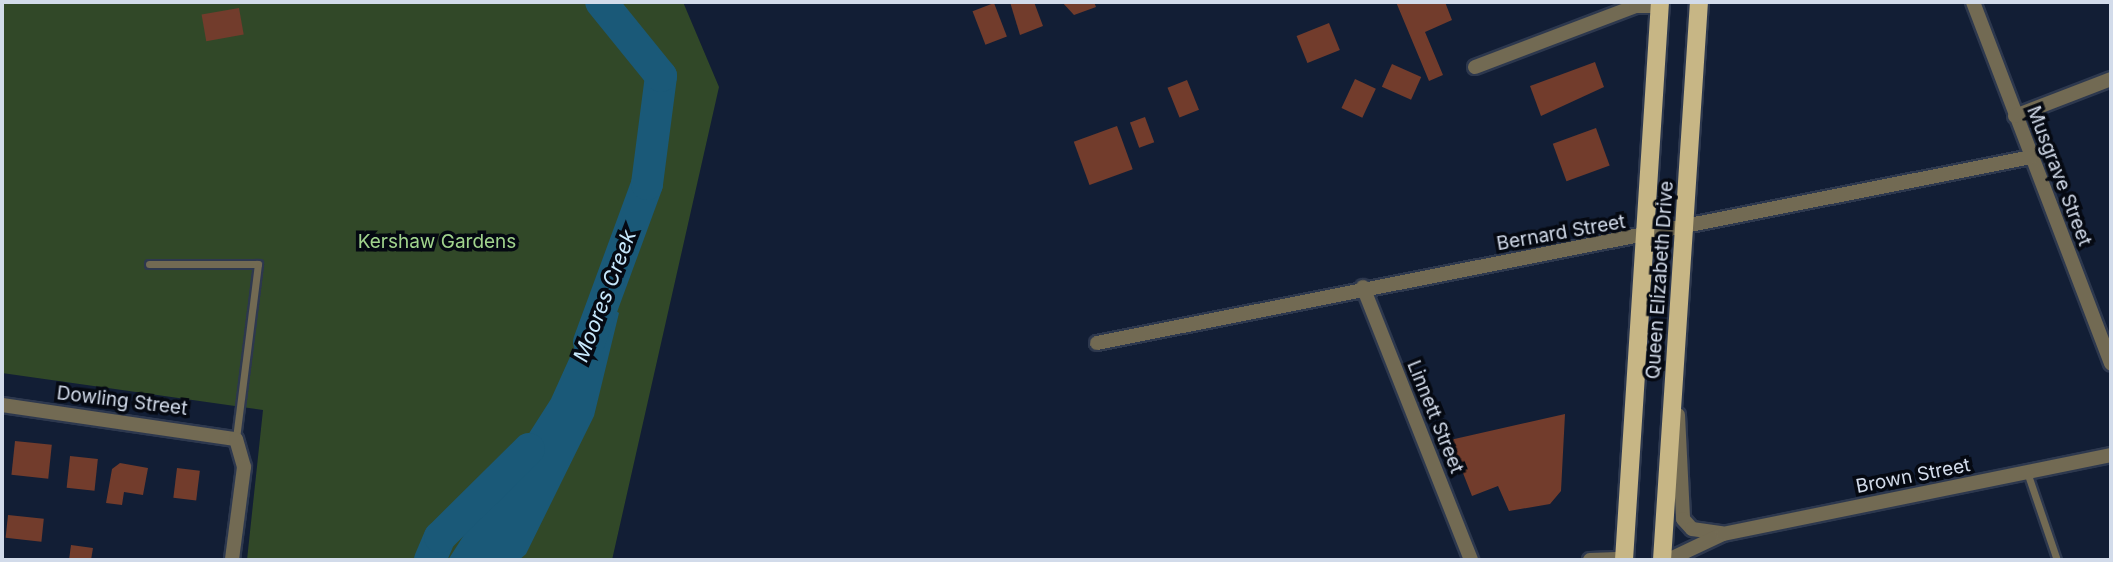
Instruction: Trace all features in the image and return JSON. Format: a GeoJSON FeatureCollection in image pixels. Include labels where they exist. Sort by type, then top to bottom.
{"type":"FeatureCollection","features":[{"type":"Feature","properties":{"kind":"main road","name":"Queen Elizabeth Drive"},"geometry":{"type":"LineString","coordinates":[[1662,560],[1699,2]]}},
{"type":"Feature","properties":{"kind":"main road","name":"Queen Elizabeth Drive"},"geometry":{"type":"LineString","coordinates":[[1624,559],[1642,238],[1659,4]]}},
{"type":"Feature","properties":{"kind":"street","name":"Musgrave Street"},"geometry":{"type":"LineString","coordinates":[[1973,2],[2111,364]]}},
{"type":"Feature","properties":{"kind":"street"},"geometry":{"type":"LineString","coordinates":[[1475,67],[1636,6],[1659,4]]}},
{"type":"Feature","properties":{"kind":"street"},"geometry":{"type":"LineString","coordinates":[[2015,116],[2111,79]]}},
{"type":"Feature","properties":{"kind":"street","name":"Bernard Street"},"geometry":{"type":"LineString","coordinates":[[1097,344],[1363,287],[1642,238],[2031,157]]}},
{"type":"Feature","properties":{"kind":"street","name":"Linnett Street"},"geometry":{"type":"LineString","coordinates":[[1363,287],[1471,560]]}},
{"type":"Feature","properties":{"kind":"street"},"geometry":{"type":"LineString","coordinates":[[2096,324],[2111,318]]}},
{"type":"Feature","properties":{"kind":"street","name":"Brown Street"},"geometry":{"type":"LineString","coordinates":[[1674,386],[1683,519],[1692,529],[1723,534]]}},
{"type":"Feature","properties":{"kind":"street","name":"Dowling Street"},"geometry":{"type":"LineString","coordinates":[[2,405],[236,439]]}},
{"type":"Feature","properties":{"kind":"street"},"geometry":{"type":"LineString","coordinates":[[232,560],[244,467],[236,439]]}},
{"type":"Feature","properties":{"kind":"street","name":"Brown Street"},"geometry":{"type":"LineString","coordinates":[[1668,560],[1723,534],[2111,456]]}},
{"type":"Feature","properties":{"kind":"street"},"geometry":{"type":"LineString","coordinates":[[1590,560],[1624,559]]}},
{"type":"Feature","properties":{"kind":"lane"},"geometry":{"type":"LineString","coordinates":[[149,264],[258,264],[236,439]]}},
{"type":"Feature","properties":{"kind":"lane"},"geometry":{"type":"LineString","coordinates":[[2027,472],[2057,560]]}},
{"type":"Feature","properties":{"kind":"green space","name":"Kershaw Gardens"},"geometry":{"type":"Polygon","coordinates":[[[2,2],[683,2],[719,87],[612,560],[247,560],[263,410],[2,373],[2,2]]]}},
{"type":"Feature","properties":{"kind":"water"},"geometry":{"type":"Polygon","coordinates":[[[597,297],[619,313],[594,416],[526,554],[519,560],[448,560],[551,399],[597,297]]]}},
{"type":"Feature","properties":{"kind":"building"},"geometry":{"type":"Polygon","coordinates":[[[1010,2],[1034,2],[1043,26],[1020,35],[1010,2]]]}},
{"type":"Feature","properties":{"kind":"building"},"geometry":{"type":"Polygon","coordinates":[[[1062,2],[1094,2],[1096,7],[1074,15],[1062,2]]]}},
{"type":"Feature","properties":{"kind":"building"},"geometry":{"type":"Polygon","coordinates":[[[1396,2],[1445,2],[1452,20],[1425,32],[1443,75],[1429,81],[1396,2]]]}},
{"type":"Feature","properties":{"kind":"building"},"geometry":{"type":"Polygon","coordinates":[[[994,3],[1007,37],[985,45],[973,11],[994,3]]]}},
{"type":"Feature","properties":{"kind":"building"},"geometry":{"type":"Polygon","coordinates":[[[239,8],[244,35],[206,41],[202,15],[239,8]]]}},
{"type":"Feature","properties":{"kind":"building"},"geometry":{"type":"Polygon","coordinates":[[[1329,23],[1340,50],[1307,63],[1297,36],[1329,23]]]}},
{"type":"Feature","properties":{"kind":"building"},"geometry":{"type":"Polygon","coordinates":[[[1595,62],[1604,87],[1541,116],[1530,86],[1595,62]]]}},
{"type":"Feature","properties":{"kind":"building"},"geometry":{"type":"Polygon","coordinates":[[[1392,64],[1421,77],[1411,100],[1382,87],[1392,64]]]}},
{"type":"Feature","properties":{"kind":"building"},"geometry":{"type":"Polygon","coordinates":[[[1355,79],[1376,89],[1362,118],[1341,108],[1355,79]]]}},
{"type":"Feature","properties":{"kind":"building"},"geometry":{"type":"Polygon","coordinates":[[[1187,80],[1199,110],[1180,118],[1168,88],[1187,80]]]}},
{"type":"Feature","properties":{"kind":"building"},"geometry":{"type":"Polygon","coordinates":[[[1145,117],[1154,142],[1139,148],[1130,122],[1145,117]]]}},
{"type":"Feature","properties":{"kind":"building"},"geometry":{"type":"Polygon","coordinates":[[[1117,126],[1133,169],[1090,185],[1074,142],[1117,126]]]}},
{"type":"Feature","properties":{"kind":"building"},"geometry":{"type":"Polygon","coordinates":[[[1596,128],[1610,166],[1566,181],[1553,144],[1596,128]]]}},
{"type":"Feature","properties":{"kind":"building"},"geometry":{"type":"Polygon","coordinates":[[[1565,414],[1561,491],[1550,504],[1509,511],[1498,486],[1472,496],[1450,440],[1565,414]]]}},
{"type":"Feature","properties":{"kind":"building"},"geometry":{"type":"Polygon","coordinates":[[[15,441],[52,445],[48,479],[11,475],[15,441]]]}},
{"type":"Feature","properties":{"kind":"building"},"geometry":{"type":"Polygon","coordinates":[[[70,456],[98,459],[95,491],[67,488],[70,456]]]}},
{"type":"Feature","properties":{"kind":"building"},"geometry":{"type":"Polygon","coordinates":[[[120,463],[148,468],[143,495],[124,492],[122,505],[106,503],[112,469],[120,463]]]}},
{"type":"Feature","properties":{"kind":"building"},"geometry":{"type":"Polygon","coordinates":[[[177,468],[200,471],[196,501],[173,498],[177,468]]]}},
{"type":"Feature","properties":{"kind":"building"},"geometry":{"type":"Polygon","coordinates":[[[8,515],[44,519],[41,542],[6,538],[8,515]]]}},
{"type":"Feature","properties":{"kind":"building"},"geometry":{"type":"Polygon","coordinates":[[[71,545],[93,548],[91,560],[69,560],[71,545]]]}},
{"type":"Feature","properties":{"kind":"waterway","name":"Moores Creek"},"geometry":{"type":"LineString","coordinates":[[589,342],[647,184],[661,76],[601,2]]}},
{"type":"Feature","properties":{"kind":"waterway","name":"Moores Creek"},"geometry":{"type":"LineString","coordinates":[[430,560],[440,537],[529,449]]}}]}
